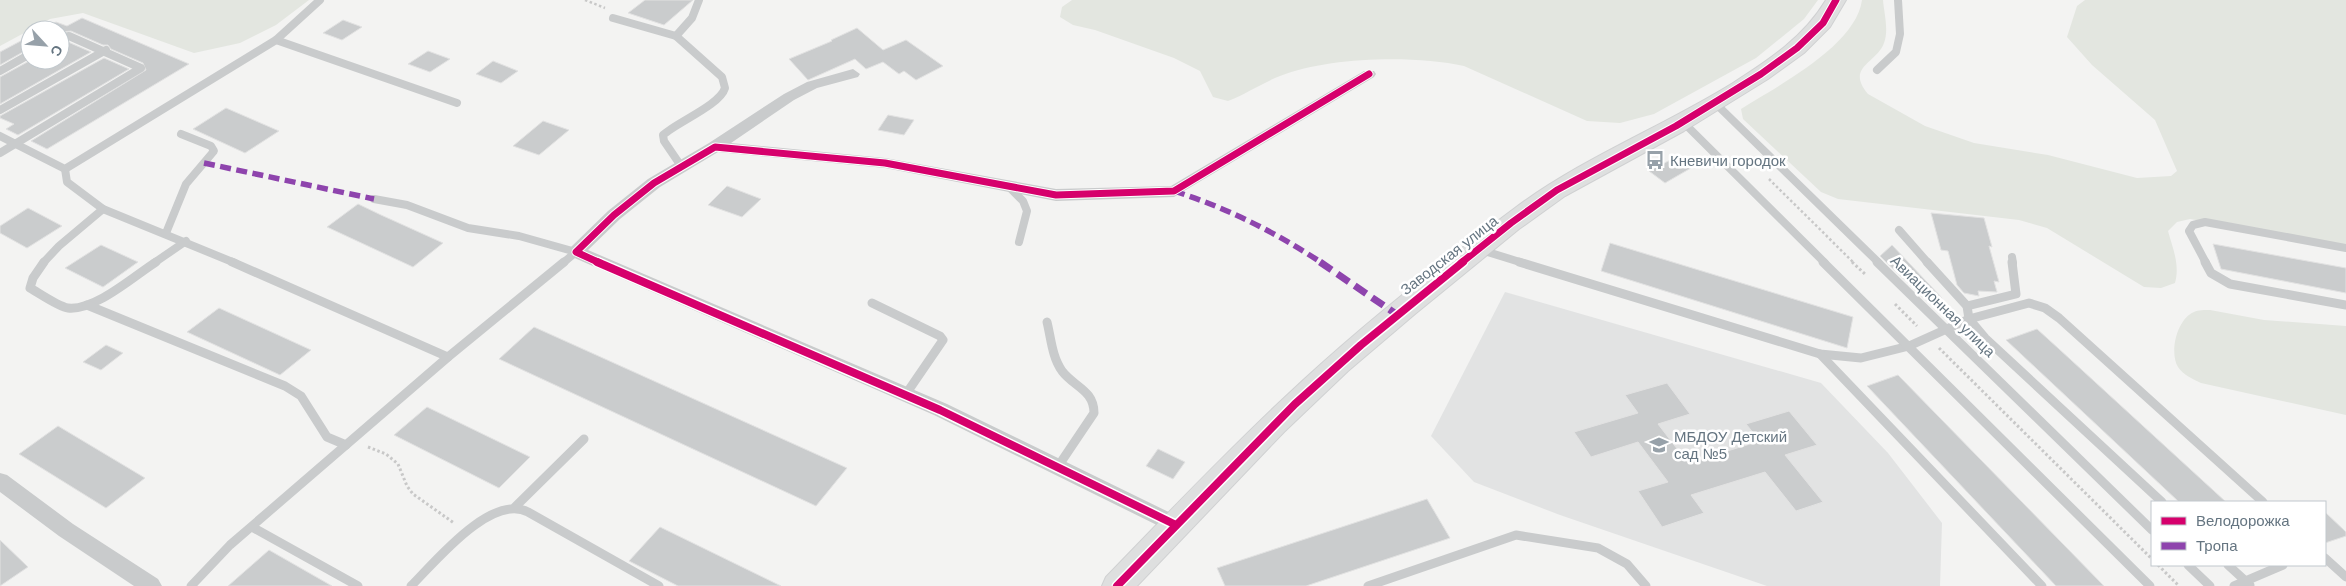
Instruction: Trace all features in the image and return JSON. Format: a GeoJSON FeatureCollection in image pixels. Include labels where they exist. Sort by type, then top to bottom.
{"type":"FeatureCollection","features":[{"type":"Feature","properties":{"kind":"street","name":"Заводская улица"},"geometry":{"type":"LineString","coordinates":[[1117,586],[1274,423],[1396,314],[1478,249],[1569,183],[1715,103],[1806,42],[1823,23],[1836,0]]}},
{"type":"Feature","properties":{"kind":"street"},"geometry":{"type":"LineString","coordinates":[[854,74],[812,85],[789,97],[715,147],[654,183],[621,210],[576,252],[679,298],[906,394],[1059,465],[1176,525]]}},
{"type":"Feature","properties":{"kind":"street"},"geometry":{"type":"LineString","coordinates":[[715,147],[885,163],[1056,195],[1174,191],[1369,74]]}},
{"type":"Feature","properties":{"kind":"street"},"geometry":{"type":"LineString","coordinates":[[0,481],[66,530],[151,586]]}},
{"type":"Feature","properties":{"kind":"lane"},"geometry":{"type":"LineString","coordinates":[[65,169],[276,40],[320,0]]}},
{"type":"Feature","properties":{"kind":"lane"},"geometry":{"type":"LineString","coordinates":[[676,36],[692,18],[699,0]]}},
{"type":"Feature","properties":{"kind":"lane"},"geometry":{"type":"LineString","coordinates":[[1877,70],[1896,52],[1900,34],[1898,0]]}},
{"type":"Feature","properties":{"kind":"lane"},"geometry":{"type":"LineString","coordinates":[[613,18],[676,36],[718,73],[725,85],[724,93],[669,128],[663,135],[664,141],[681,166]]}},
{"type":"Feature","properties":{"kind":"lane"},"geometry":{"type":"LineString","coordinates":[[0,154],[141,68],[106,50],[70,36]]}},
{"type":"Feature","properties":{"kind":"lane"},"geometry":{"type":"LineString","coordinates":[[276,40],[457,103]]}},
{"type":"Feature","properties":{"kind":"lane"},"geometry":{"type":"LineString","coordinates":[[0,110],[106,50]]}},
{"type":"Feature","properties":{"kind":"lane"},"geometry":{"type":"LineString","coordinates":[[0,70],[20,59]]}},
{"type":"Feature","properties":{"kind":"lane","name":"Авиационная улица"},"geometry":{"type":"LineString","coordinates":[[1715,103],[1945,330],[2151,529]]}},
{"type":"Feature","properties":{"kind":"lane"},"geometry":{"type":"LineString","coordinates":[[1683,122],[2150,586]]}},
{"type":"Feature","properties":{"kind":"lane"},"geometry":{"type":"LineString","coordinates":[[166,233],[186,184],[214,151],[211,146],[181,134]]}},
{"type":"Feature","properties":{"kind":"lane"},"geometry":{"type":"LineString","coordinates":[[0,136],[65,169]]}},
{"type":"Feature","properties":{"kind":"lane"},"geometry":{"type":"LineString","coordinates":[[65,169],[67,182],[103,209],[186,241],[448,358]]}},
{"type":"Feature","properties":{"kind":"lane"},"geometry":{"type":"LineString","coordinates":[[1008,186],[1027,206],[1029,214],[1020,242]]}},
{"type":"Feature","properties":{"kind":"lane"},"geometry":{"type":"LineString","coordinates":[[374,199],[407,205],[468,228],[518,236],[576,252]]}},
{"type":"Feature","properties":{"kind":"lane"},"geometry":{"type":"LineString","coordinates":[[103,209],[39,265],[30,278],[30,288],[67,308],[87,305],[101,299],[186,241]]}},
{"type":"Feature","properties":{"kind":"lane"},"geometry":{"type":"LineString","coordinates":[[2346,248],[2205,222],[2193,225],[2189,231],[2203,262],[2211,273],[2230,284],[2346,305]]}},
{"type":"Feature","properties":{"kind":"lane"},"geometry":{"type":"LineString","coordinates":[[1899,230],[1968,306],[1969,319],[1985,338],[2161,501]]}},
{"type":"Feature","properties":{"kind":"lane"},"geometry":{"type":"LineString","coordinates":[[1478,249],[1820,354],[1839,357],[1861,358],[1909,346],[1969,319],[2029,303],[2048,309],[2262,501]]}},
{"type":"Feature","properties":{"kind":"lane"},"geometry":{"type":"LineString","coordinates":[[191,586],[230,546],[346,445],[576,252]]}},
{"type":"Feature","properties":{"kind":"lane"},"geometry":{"type":"LineString","coordinates":[[1968,306],[2016,294],[2012,257]]}},
{"type":"Feature","properties":{"kind":"lane"},"geometry":{"type":"LineString","coordinates":[[872,303],[940,336],[942,340],[942,344],[906,394]]}},
{"type":"Feature","properties":{"kind":"lane"},"geometry":{"type":"LineString","coordinates":[[87,305],[285,386],[301,396],[327,437],[334,442],[346,445]]}},
{"type":"Feature","properties":{"kind":"lane"},"geometry":{"type":"LineString","coordinates":[[1047,322],[1062,371],[1072,382],[1086,392],[1095,405],[1094,413],[1059,465]]}},
{"type":"Feature","properties":{"kind":"lane"},"geometry":{"type":"LineString","coordinates":[[1820,354],[2042,586]]}},
{"type":"Feature","properties":{"kind":"lane"},"geometry":{"type":"LineString","coordinates":[[412,586],[467,532],[493,512],[515,507],[584,439]]}},
{"type":"Feature","properties":{"kind":"lane"},"geometry":{"type":"LineString","coordinates":[[515,507],[532,514],[659,586]]}},
{"type":"Feature","properties":{"kind":"lane"},"geometry":{"type":"LineString","coordinates":[[252,527],[358,586]]}},
{"type":"Feature","properties":{"kind":"lane"},"geometry":{"type":"LineString","coordinates":[[1368,586],[1516,534],[1598,548],[1627,564],[1646,586]]}},
{"type":"Feature","properties":{"kind":"lane"},"geometry":{"type":"LineString","coordinates":[[2326,559],[2346,577]]}},
{"type":"Feature","properties":{"kind":"lane"},"geometry":{"type":"LineString","coordinates":[[2189,566],[2210,586]]}},
{"type":"Feature","properties":{"kind":"lane"},"geometry":{"type":"LineString","coordinates":[[2229,566],[2249,584]]}},
{"type":"Feature","properties":{"kind":"lane"},"geometry":{"type":"LineString","coordinates":[[2234,586],[2249,584],[2280,566]]}},
{"type":"Feature","properties":{"kind":"path"},"geometry":{"type":"LineString","coordinates":[[346,445],[372,448],[386,454],[398,464],[407,486],[414,494],[467,532]]}},
{"type":"Feature","properties":{"kind":"path"},"geometry":{"type":"LineString","coordinates":[[2159,566],[2179,586]]}},
{"type":"Feature","properties":{"kind":"shaded area"},"geometry":{"type":"Polygon","coordinates":[[[0,0],[309,0],[276,25],[240,43],[194,53],[83,13],[48,20],[20,20],[20,35],[0,46],[0,0]]]}},
{"type":"Feature","properties":{"kind":"shaded area"},"geometry":{"type":"Polygon","coordinates":[[[1072,0],[1818,0],[1804,19],[1756,58],[1654,114],[1620,123],[1587,121],[1464,66],[1421,60],[1371,60],[1322,65],[1280,76],[1228,101],[1213,97],[1200,71],[1174,58],[1095,30],[1073,25],[1060,17],[1062,7],[1072,0]]]}},
{"type":"Feature","properties":{"kind":"shaded area"},"geometry":{"type":"Polygon","coordinates":[[[1862,0],[1883,0],[1886,27],[1884,43],[1861,71],[1862,85],[1868,94],[1925,126],[1974,143],[2048,155],[2137,178],[2171,176],[2177,171],[2155,120],[2092,65],[2067,37],[2077,6],[2085,0],[2346,0],[2346,246],[2190,219],[2177,222],[2168,231],[2177,270],[2175,283],[2161,288],[2144,287],[2047,228],[2019,220],[1838,199],[1821,192],[1743,119],[1741,109],[1794,77],[1831,49],[1846,33],[1857,17],[1862,0]]]}},
{"type":"Feature","properties":{"kind":"shaded area","name":"МБДОУ Детский сад №5"},"geometry":{"type":"Polygon","coordinates":[[[1505,292],[1821,383],[1888,453],[1942,523],[1940,586],[1767,586],[1560,515],[1474,482],[1431,436],[1505,292]]]}},
{"type":"Feature","properties":{"kind":"shaded area"},"geometry":{"type":"Polygon","coordinates":[[[2200,310],[2210,310],[2264,320],[2346,326],[2346,415],[2201,383],[2185,375],[2175,361],[2176,336],[2183,321],[2188,316],[2200,310]]]}},
{"type":"Feature","properties":{"kind":"building"},"geometry":{"type":"Polygon","coordinates":[[[645,0],[693,0],[664,25],[628,13],[645,0]]]}},
{"type":"Feature","properties":{"kind":"building"},"geometry":{"type":"Polygon","coordinates":[[[82,18],[189,64],[47,149],[31,141],[146,70],[143,63],[111,49],[108,45],[103,45],[70,31],[70,24],[82,18]]]}},
{"type":"Feature","properties":{"kind":"building"},"geometry":{"type":"Polygon","coordinates":[[[343,20],[362,27],[342,40],[323,33],[343,20]]]}},
{"type":"Feature","properties":{"kind":"building"},"geometry":{"type":"Polygon","coordinates":[[[857,28],[883,50],[906,40],[943,66],[916,80],[904,71],[899,74],[883,62],[866,69],[855,59],[808,80],[789,59],[857,28]]]}},
{"type":"Feature","properties":{"kind":"building"},"geometry":{"type":"Polygon","coordinates":[[[20,41],[20,54],[0,65],[0,52],[20,41]]]}},
{"type":"Feature","properties":{"kind":"building"},"geometry":{"type":"Polygon","coordinates":[[[70,43],[91,52],[70,64],[70,43]]]}},
{"type":"Feature","properties":{"kind":"building"},"geometry":{"type":"Polygon","coordinates":[[[428,51],[450,59],[430,72],[408,64],[428,51]]]}},
{"type":"Feature","properties":{"kind":"building"},"geometry":{"type":"Polygon","coordinates":[[[104,58],[129,69],[18,135],[6,129],[14,124],[0,118],[0,116],[104,58]]]}},
{"type":"Feature","properties":{"kind":"building"},"geometry":{"type":"Polygon","coordinates":[[[493,61],[518,71],[501,83],[476,74],[493,61]]]}},
{"type":"Feature","properties":{"kind":"building"},"geometry":{"type":"Polygon","coordinates":[[[20,66],[20,70],[60,70],[0,104],[0,77],[20,66]]]}},
{"type":"Feature","properties":{"kind":"building"},"geometry":{"type":"Polygon","coordinates":[[[226,108],[279,131],[245,153],[193,129],[226,108]]]}},
{"type":"Feature","properties":{"kind":"building"},"geometry":{"type":"Polygon","coordinates":[[[888,115],[914,120],[904,135],[878,130],[888,115]]]}},
{"type":"Feature","properties":{"kind":"building"},"geometry":{"type":"Polygon","coordinates":[[[543,121],[569,130],[539,155],[513,146],[543,121]]]}},
{"type":"Feature","properties":{"kind":"building"},"geometry":{"type":"Polygon","coordinates":[[[1676,157],[1691,168],[1665,183],[1649,171],[1676,157]]]}},
{"type":"Feature","properties":{"kind":"building"},"geometry":{"type":"Polygon","coordinates":[[[727,186],[761,199],[742,217],[708,205],[727,186]]]}},
{"type":"Feature","properties":{"kind":"building"},"geometry":{"type":"Polygon","coordinates":[[[358,204],[443,243],[413,267],[327,227],[358,204]]]}},
{"type":"Feature","properties":{"kind":"building"},"geometry":{"type":"Polygon","coordinates":[[[28,208],[62,226],[27,248],[0,233],[0,226],[28,208]]]}},
{"type":"Feature","properties":{"kind":"building"},"geometry":{"type":"Polygon","coordinates":[[[1931,213],[1984,218],[1992,247],[1989,246],[1999,282],[1994,281],[1997,292],[1978,291],[1979,296],[1964,293],[1957,285],[1948,251],[1941,250],[1931,213]]]}},
{"type":"Feature","properties":{"kind":"building"},"geometry":{"type":"Polygon","coordinates":[[[1610,243],[1853,317],[1847,348],[1601,271],[1610,243]]]}},
{"type":"Feature","properties":{"kind":"building"},"geometry":{"type":"Polygon","coordinates":[[[2213,244],[2346,268],[2346,293],[2221,269],[2213,244]]]}},
{"type":"Feature","properties":{"kind":"building"},"geometry":{"type":"Polygon","coordinates":[[[101,245],[138,262],[103,287],[65,268],[101,245]]]}},
{"type":"Feature","properties":{"kind":"building"},"geometry":{"type":"Polygon","coordinates":[[[1892,245],[1942,298],[1927,301],[1880,256],[1892,245]]]}},
{"type":"Feature","properties":{"kind":"building"},"geometry":{"type":"Polygon","coordinates":[[[219,308],[311,350],[280,375],[187,332],[219,308]]]}},
{"type":"Feature","properties":{"kind":"building"},"geometry":{"type":"Polygon","coordinates":[[[534,327],[847,468],[816,506],[499,359],[534,327]]]}},
{"type":"Feature","properties":{"kind":"building"},"geometry":{"type":"Polygon","coordinates":[[[2037,329],[2225,501],[2178,501],[2006,340],[2037,329]]]}},
{"type":"Feature","properties":{"kind":"building"},"geometry":{"type":"Polygon","coordinates":[[[106,345],[123,353],[101,370],[83,362],[106,345]]]}},
{"type":"Feature","properties":{"kind":"building"},"geometry":{"type":"Polygon","coordinates":[[[1898,375],[2104,586],[2056,586],[1867,386],[1898,375]]]}},
{"type":"Feature","properties":{"kind":"building"},"geometry":{"type":"Polygon","coordinates":[[[1667,383],[1690,414],[1658,424],[1688,463],[1760,441],[1746,424],[1789,411],[1817,445],[1785,455],[1823,502],[1796,511],[1765,472],[1691,495],[1704,513],[1662,527],[1638,491],[1668,482],[1638,442],[1591,457],[1574,432],[1638,413],[1625,395],[1667,383]]]}},
{"type":"Feature","properties":{"kind":"building"},"geometry":{"type":"Polygon","coordinates":[[[427,407],[530,457],[499,488],[394,435],[427,407]]]}},
{"type":"Feature","properties":{"kind":"building"},"geometry":{"type":"Polygon","coordinates":[[[58,426],[145,478],[106,508],[19,454],[58,426]]]}},
{"type":"Feature","properties":{"kind":"building"},"geometry":{"type":"Polygon","coordinates":[[[1158,449],[1185,462],[1173,479],[1146,466],[1158,449]]]}},
{"type":"Feature","properties":{"kind":"building"},"geometry":{"type":"Polygon","coordinates":[[[1427,499],[1450,538],[1306,586],[1225,586],[1217,568],[1427,499]]]}},
{"type":"Feature","properties":{"kind":"building"},"geometry":{"type":"Polygon","coordinates":[[[2326,513],[2346,532],[2346,536],[2326,543],[2326,513]]]}},
{"type":"Feature","properties":{"kind":"building"},"geometry":{"type":"Polygon","coordinates":[[[660,527],[781,586],[678,586],[629,561],[660,527]]]}},
{"type":"Feature","properties":{"kind":"building"},"geometry":{"type":"Polygon","coordinates":[[[0,540],[28,567],[0,586],[0,540]]]}},
{"type":"Feature","properties":{"kind":"building"},"geometry":{"type":"Polygon","coordinates":[[[269,550],[332,586],[228,586],[269,550]]]}},
{"type":"Feature","properties":{"kind":"marked path"},"geometry":{"type":"LineString","coordinates":[[204,163],[374,199]]}},
{"type":"Feature","properties":{"kind":"marked path"},"geometry":{"type":"LineString","coordinates":[[1174,191],[1204,201],[1262,227],[1317,260],[1396,314]]}},
{"type":"Feature","properties":{"kind":"cycle path"},"geometry":{"type":"LineString","coordinates":[[1117,586],[1274,424],[1339,364],[1406,307],[1511,223],[1557,190],[1720,101],[1761,74],[1797,48],[1823,23],[1836,0]]}},
{"type":"Feature","properties":{"kind":"cycle path"},"geometry":{"type":"LineString","coordinates":[[1176,525],[1042,458],[940,410],[576,252],[614,215],[654,183],[715,147],[885,163],[1056,195],[1174,191],[1369,74]]}},
{"type":"Feature","properties":{"kind":"place","name":"Кневичи городок"},"geometry":{"type":"Point","coordinates":[1655,160]}},
{"type":"Feature","properties":{"kind":"place","name":"МБДОУ Детский сад №5"},"geometry":{"type":"Point","coordinates":[1659,445]}}]}
